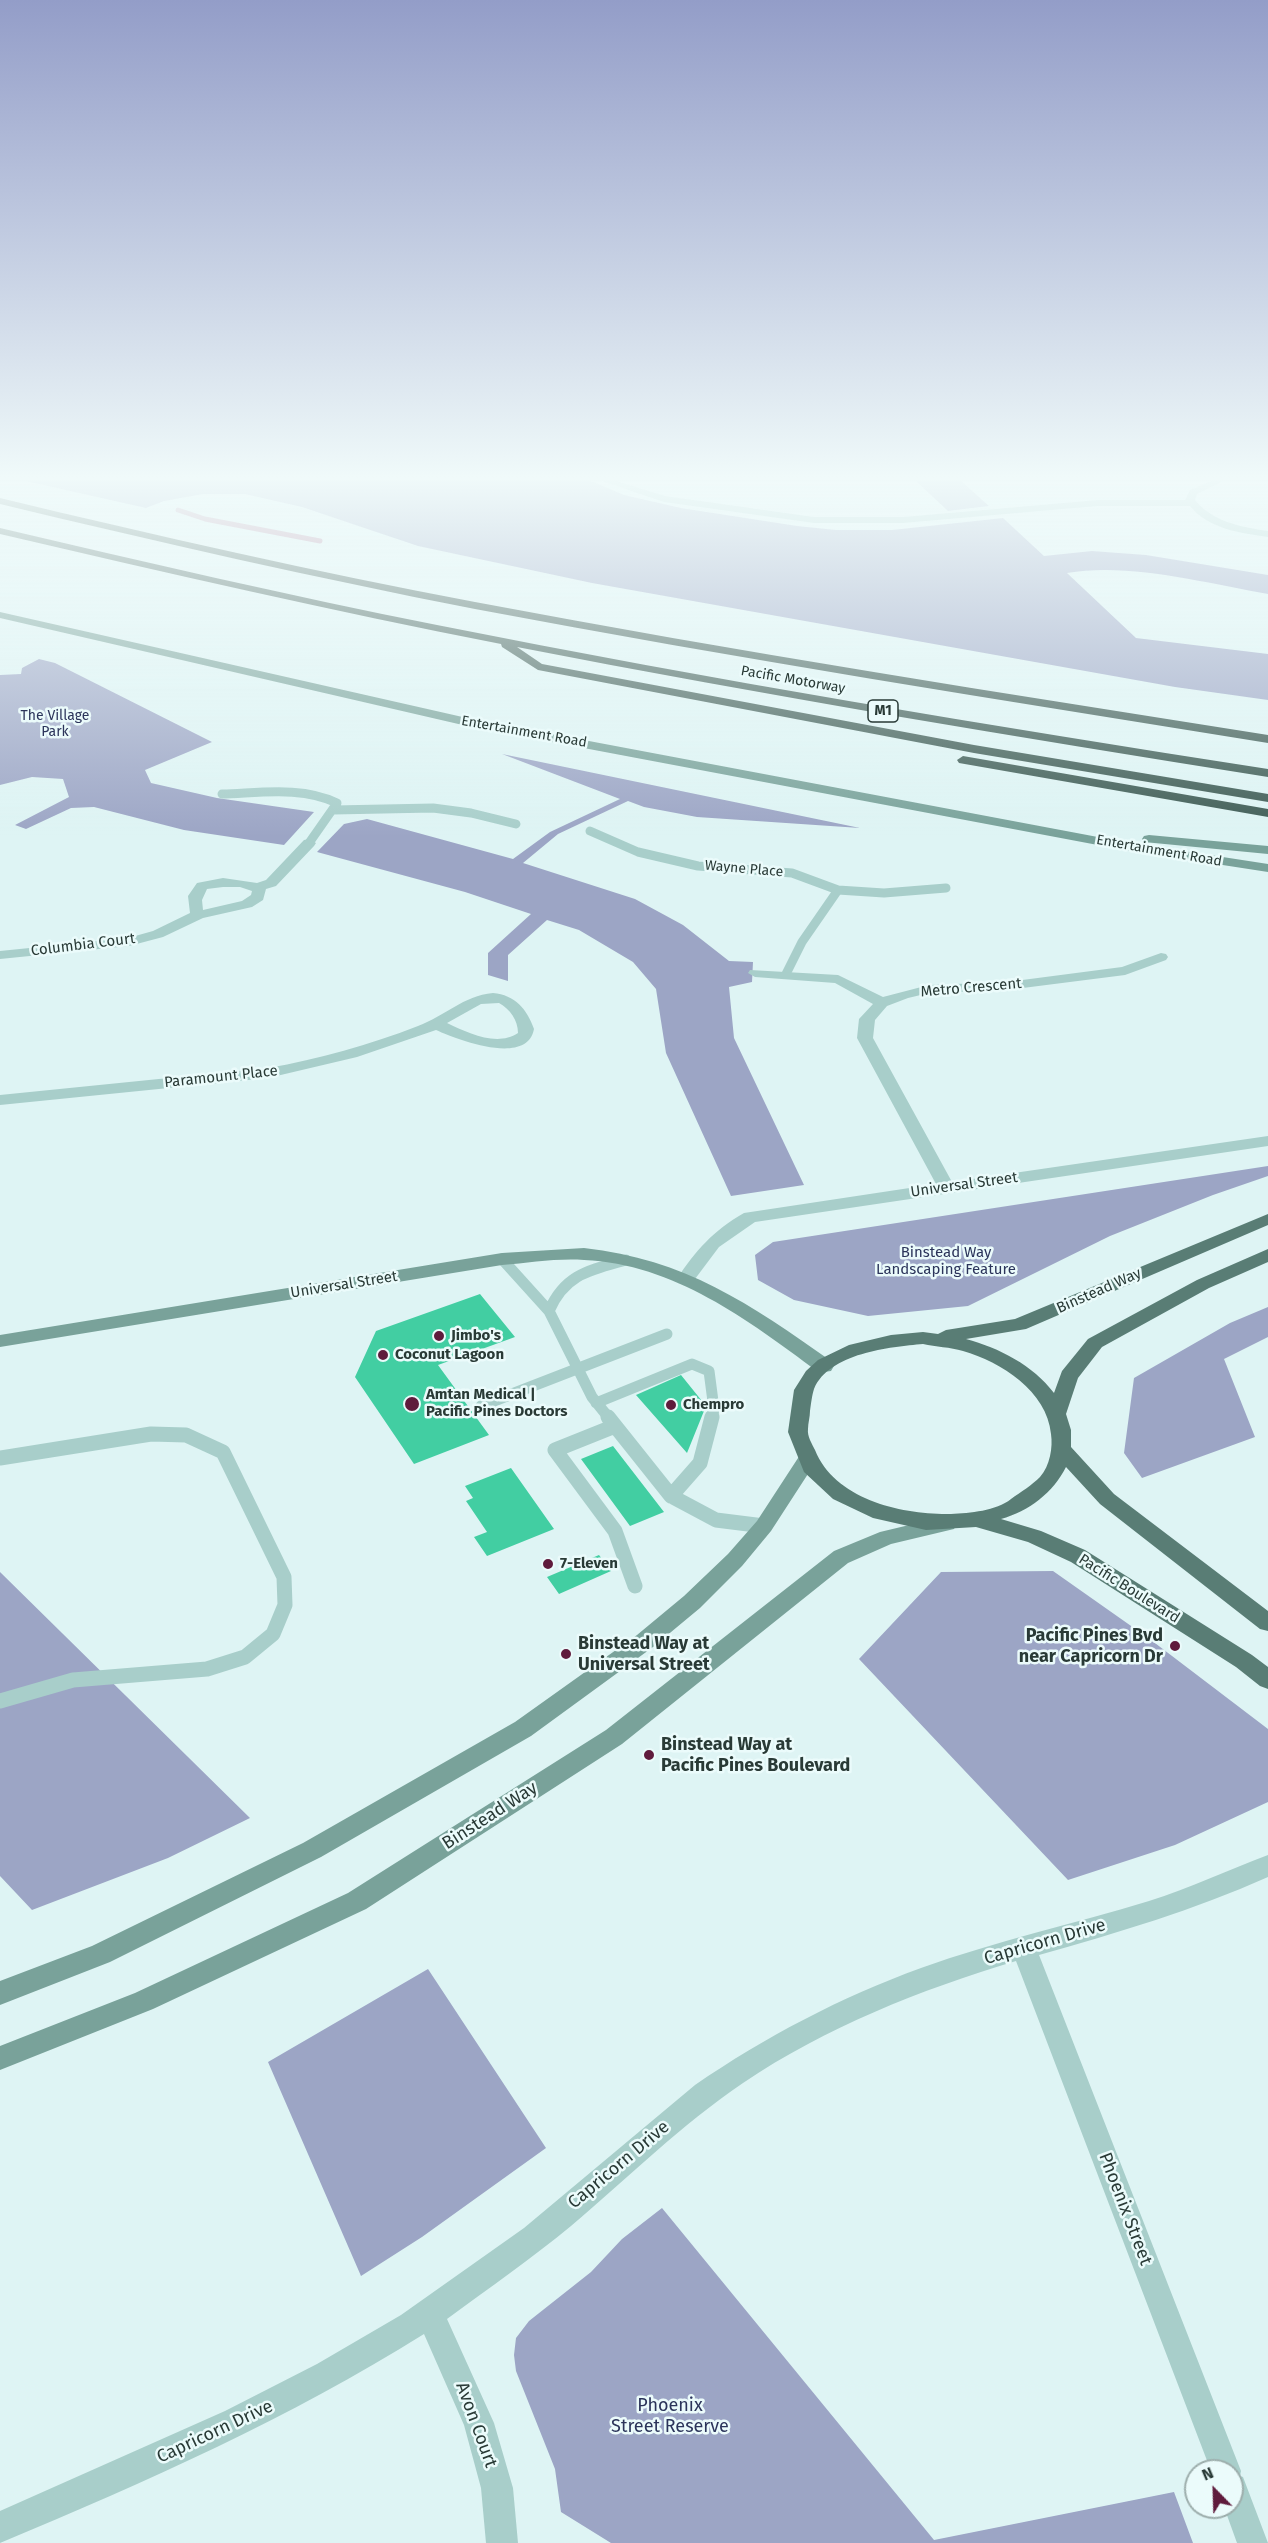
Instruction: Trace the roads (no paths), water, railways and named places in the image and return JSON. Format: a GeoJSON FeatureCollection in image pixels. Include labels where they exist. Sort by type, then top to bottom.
{"type":"FeatureCollection","features":[{"type":"Feature","properties":{"kind":"highway","name":"Pacific Motorway"},"geometry":{"type":"LineString","coordinates":[[305,600],[500,641],[861,707],[1268,773]]}},
{"type":"Feature","properties":{"kind":"highway","name":"Pacific Motorway"},"geometry":{"type":"LineString","coordinates":[[456,600],[770,658],[1268,739]]}},
{"type":"Feature","properties":{"kind":"highway"},"geometry":{"type":"LineString","coordinates":[[500,641],[538,667],[868,730],[1268,798]]}},
{"type":"Feature","properties":{"kind":"highway"},"geometry":{"type":"LineString","coordinates":[[868,730],[893,745],[945,756],[1268,813]]}},
{"type":"Feature","properties":{"kind":"main road","name":"Binstead Way"},"geometry":{"type":"LineString","coordinates":[[923,1338],[975,1333],[1018,1325],[1268,1219]]}},
{"type":"Feature","properties":{"kind":"main road"},"geometry":{"type":"LineString","coordinates":[[1056,1414],[1070,1376],[1095,1343],[1203,1284],[1268,1255]]}},
{"type":"Feature","properties":{"kind":"main road"},"geometry":{"type":"LineString","coordinates":[[923,1338],[966,1346],[1005,1361],[1037,1385],[1056,1414],[1062,1432],[1062,1450],[1054,1473],[1037,1494],[1012,1510],[980,1521],[947,1524],[904,1521],[863,1507],[830,1486],[807,1460],[796,1434],[796,1409],[806,1386],[824,1366],[844,1353],[868,1344],[895,1339],[923,1338]]}},
{"type":"Feature","properties":{"kind":"main road"},"geometry":{"type":"LineString","coordinates":[[1062,1450],[1107,1499],[1268,1623]]}},
{"type":"Feature","properties":{"kind":"main road","name":"Pacific Boulevard"},"geometry":{"type":"LineString","coordinates":[[980,1521],[1034,1536],[1078,1556],[1244,1661],[1268,1680]]}},
{"type":"Feature","properties":{"kind":"street","name":"Entertainment Road"},"geometry":{"type":"LineString","coordinates":[[0,615],[467,722],[760,776],[913,808],[1051,831],[1174,855],[1268,868]]}},
{"type":"Feature","properties":{"kind":"street","name":"Entertainment Road"},"geometry":{"type":"LineString","coordinates":[[1051,831],[1268,850]]}},
{"type":"Feature","properties":{"kind":"street","name":"Columbia Court"},"geometry":{"type":"LineString","coordinates":[[0,955],[129,942],[158,934],[198,915],[254,900],[260,893],[257,887],[271,883],[309,843]]}},
{"type":"Feature","properties":{"kind":"street"},"geometry":{"type":"LineString","coordinates":[[198,915],[194,899],[202,886],[231,883],[257,887]]}},
{"type":"Feature","properties":{"kind":"street","name":"Metro Crescent"},"geometry":{"type":"LineString","coordinates":[[882,1004],[903,995],[929,989],[1007,986],[1125,971],[1161,957]]}},
{"type":"Feature","properties":{"kind":"street"},"geometry":{"type":"LineString","coordinates":[[755,973],[838,979],[882,1004],[867,1019],[865,1038],[946,1187]]}},
{"type":"Feature","properties":{"kind":"street","name":"Paramount Place"},"geometry":{"type":"LineString","coordinates":[[0,1100],[288,1070],[355,1054],[436,1024],[462,1006],[491,998],[503,999],[516,1007],[527,1028],[526,1034],[521,1039],[495,1044],[478,1041],[436,1024]]}},
{"type":"Feature","properties":{"kind":"street","name":"Universal Street"},"geometry":{"type":"LineString","coordinates":[[686,1279],[708,1246],[725,1230],[750,1217],[1268,1141]]}},
{"type":"Feature","properties":{"kind":"street","name":"Universal Street"},"geometry":{"type":"LineString","coordinates":[[0,1341],[502,1259],[584,1254],[626,1260],[686,1279],[761,1321],[824,1366]]}},
{"type":"Feature","properties":{"kind":"street"},"geometry":{"type":"LineString","coordinates":[[0,1993],[100,1954],[312,1850],[523,1729],[645,1641],[692,1602],[735,1560],[764,1526],[807,1460]]}},
{"type":"Feature","properties":{"kind":"street","name":"Binstead Way"},"geometry":{"type":"LineString","coordinates":[[0,2058],[144,2001],[357,1901],[614,1737],[841,1557],[887,1537],[947,1524]]}},
{"type":"Feature","properties":{"kind":"street","name":"Capricorn Drive"},"geometry":{"type":"LineString","coordinates":[[0,2527],[128,2473],[253,2416],[330,2374],[429,2313],[533,2238],[687,2107],[763,2056],[888,1994],[943,1972],[1200,1895],[1268,1866]]}},
{"type":"Feature","properties":{"kind":"street","name":"Phoenix Street"},"geometry":{"type":"LineString","coordinates":[[1024,1948],[1221,2459]]}},
{"type":"Feature","properties":{"kind":"street","name":"Avon Court"},"geometry":{"type":"LineString","coordinates":[[429,2313],[479,2423],[497,2488],[502,2543]]}},
{"type":"Feature","properties":{"kind":"street"},"geometry":{"type":"LineString","coordinates":[[1244,2519],[1253,2543]]}},
{"type":"Feature","properties":{"kind":"lane"},"geometry":{"type":"LineString","coordinates":[[222,794],[310,794],[330,798],[337,803],[334,810],[309,843]]}},
{"type":"Feature","properties":{"kind":"lane"},"geometry":{"type":"LineString","coordinates":[[334,810],[433,808],[516,824]]}},
{"type":"Feature","properties":{"kind":"lane","name":"Wayne Place"},"geometry":{"type":"LineString","coordinates":[[590,831],[638,852],[698,866],[792,873],[838,890],[884,893],[946,888]]}},
{"type":"Feature","properties":{"kind":"lane"},"geometry":{"type":"LineString","coordinates":[[786,974],[802,942],[838,890]]}},
{"type":"Feature","properties":{"kind":"lane"},"geometry":{"type":"LineString","coordinates":[[502,1259],[549,1311],[596,1403],[671,1496],[716,1520],[764,1526]]}},
{"type":"Feature","properties":{"kind":"lane"},"geometry":{"type":"LineString","coordinates":[[549,1311],[555,1295],[564,1284],[576,1276],[626,1260]]}},
{"type":"Feature","properties":{"kind":"lane"},"geometry":{"type":"LineString","coordinates":[[482,1406],[668,1334]]}},
{"type":"Feature","properties":{"kind":"lane"},"geometry":{"type":"LineString","coordinates":[[596,1403],[692,1365],[709,1371],[714,1409],[700,1463],[671,1496]]}},
{"type":"Feature","properties":{"kind":"lane"},"geometry":{"type":"LineString","coordinates":[[615,1426],[555,1450],[615,1531],[635,1586]]}},
{"type":"Feature","properties":{"kind":"lane"},"geometry":{"type":"LineString","coordinates":[[0,1458],[151,1434],[186,1436],[223,1452],[284,1578],[285,1605],[273,1634],[245,1657],[207,1669],[73,1680],[0,1701]]}},
{"type":"Feature","properties":{"kind":"place","name":"Jimbo's"},"geometry":{"type":"Point","coordinates":[439,1336]}},
{"type":"Feature","properties":{"kind":"place","name":"Coconut Lagoon"},"geometry":{"type":"Point","coordinates":[383,1355]}},
{"type":"Feature","properties":{"kind":"place","name":"Amtan Medical | Pacific Pines Doctors"},"geometry":{"type":"Point","coordinates":[412,1404]}},
{"type":"Feature","properties":{"kind":"place","name":"Chempro"},"geometry":{"type":"Point","coordinates":[671,1405]}},
{"type":"Feature","properties":{"kind":"place","name":"7-Eleven"},"geometry":{"type":"Point","coordinates":[548,1564]}},
{"type":"Feature","properties":{"kind":"place","name":"Pacific Pines Bvd near Capricorn Dr"},"geometry":{"type":"Point","coordinates":[1175,1646]}},
{"type":"Feature","properties":{"kind":"place","name":"Binstead Way at Universal Street"},"geometry":{"type":"Point","coordinates":[566,1654]}},
{"type":"Feature","properties":{"kind":"place","name":"Binstead Way at Pacific Pines Boulevard"},"geometry":{"type":"Point","coordinates":[649,1755]}},
{"type":"Feature","properties":{"kind":"park label","name":"The Village Park"},"geometry":{"type":"Point","coordinates":[55,724]}},
{"type":"Feature","properties":{"kind":"park label","name":"Binstead Way Landscaping Feature"},"geometry":{"type":"Point","coordinates":[946,1262]}},
{"type":"Feature","properties":{"kind":"park label","name":"Phoenix Street Reserve"},"geometry":{"type":"Point","coordinates":[670,2416]}}]}
